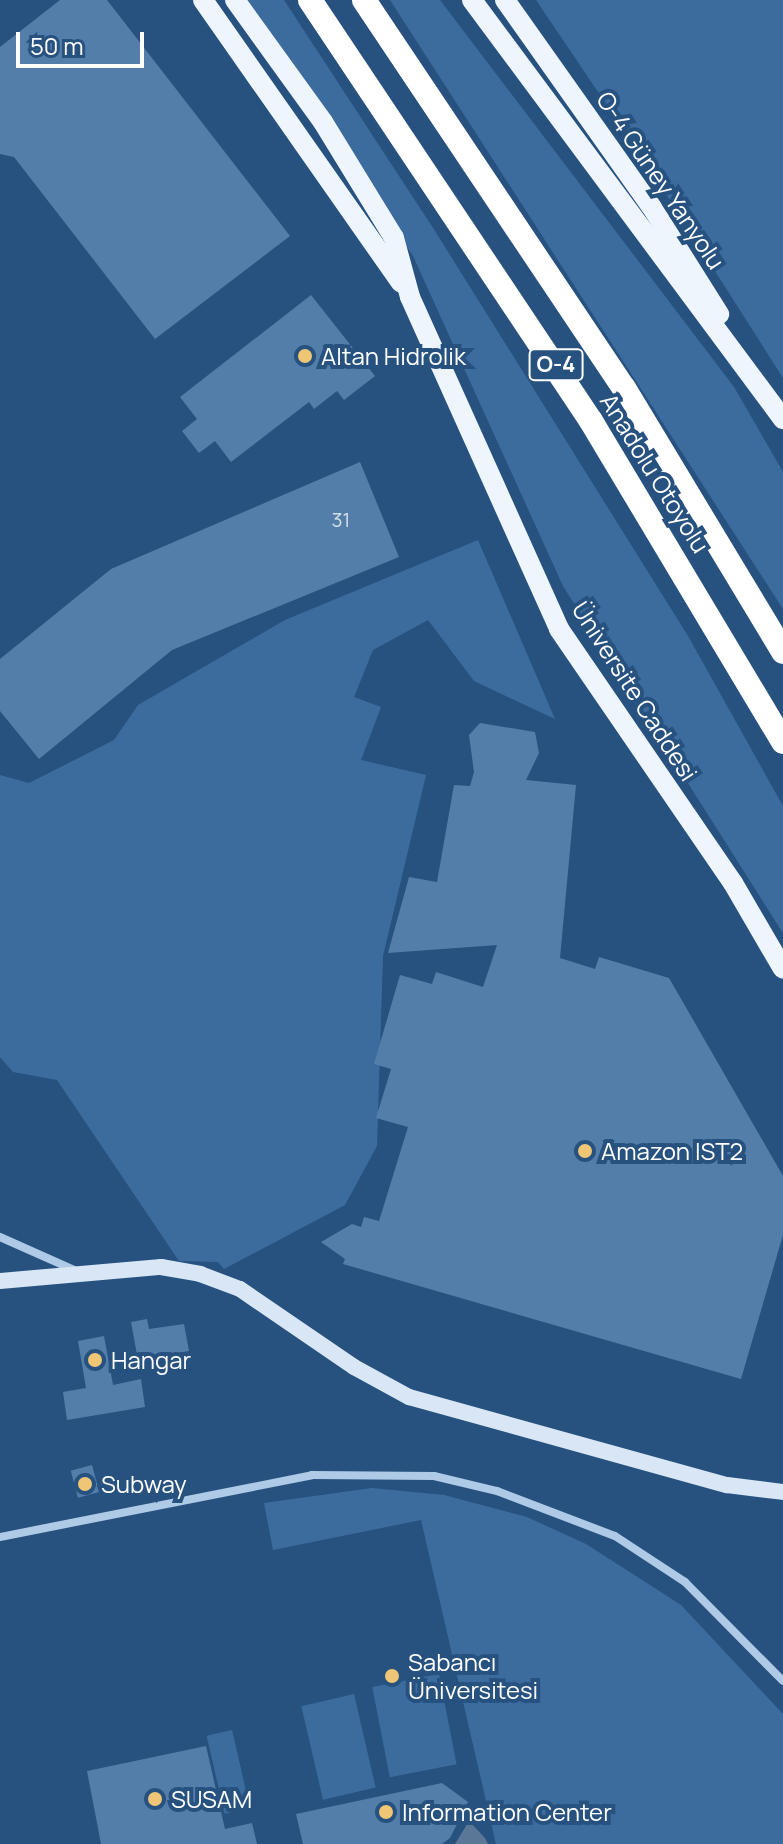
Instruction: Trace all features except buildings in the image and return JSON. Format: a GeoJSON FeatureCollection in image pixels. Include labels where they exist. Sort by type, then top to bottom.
{"type":"FeatureCollection","features":[{"type":"Feature","properties":{"kind":"highway","name":"Anadolu Otoyolu"},"geometry":{"type":"LineString","coordinates":[[310,0],[583,408],[783,742]]}},
{"type":"Feature","properties":{"kind":"highway","name":"Anadolu Otoyolu"},"geometry":{"type":"LineString","coordinates":[[364,0],[624,388],[783,652]]}},
{"type":"Feature","properties":{"kind":"main road"},"geometry":{"type":"LineString","coordinates":[[203,0],[410,297]]}},
{"type":"Feature","properties":{"kind":"main road"},"geometry":{"type":"LineString","coordinates":[[235,0],[323,122],[394,238],[410,297]]}},
{"type":"Feature","properties":{"kind":"main road"},"geometry":{"type":"LineString","coordinates":[[472,0],[704,314],[767,392],[783,419]]}},
{"type":"Feature","properties":{"kind":"main road","name":"O-4 Güney Yanyolu"},"geometry":{"type":"LineString","coordinates":[[505,0],[651,206],[767,392]]}},
{"type":"Feature","properties":{"kind":"main road","name":"Üniversite Caddesi"},"geometry":{"type":"LineString","coordinates":[[410,297],[559,629],[733,883],[783,969]]}},
{"type":"Feature","properties":{"kind":"street"},"geometry":{"type":"LineString","coordinates":[[0,1237],[83,1274]]}},
{"type":"Feature","properties":{"kind":"street"},"geometry":{"type":"LineString","coordinates":[[0,1281],[161,1267],[200,1274],[240,1289],[354,1367],[409,1397],[727,1485],[783,1492]]}},
{"type":"Feature","properties":{"kind":"street"},"geometry":{"type":"LineString","coordinates":[[0,1536],[312,1475],[434,1476],[497,1491],[615,1536],[685,1582],[783,1681]]}},
{"type":"Feature","properties":{"kind":"shaded area"},"geometry":{"type":"Polygon","coordinates":[[[246,0],[284,0],[435,231],[688,636],[783,806],[783,933],[563,586],[413,256],[246,0]]]}},
{"type":"Feature","properties":{"kind":"shaded area"},"geometry":{"type":"Polygon","coordinates":[[[390,0],[440,0],[734,387],[783,472],[783,609],[390,0]]]}},
{"type":"Feature","properties":{"kind":"shaded area"},"geometry":{"type":"Polygon","coordinates":[[[536,0],[783,0],[783,378],[652,172],[536,0]]]}},
{"type":"Feature","properties":{"kind":"shaded area"},"geometry":{"type":"Polygon","coordinates":[[[478,540],[555,719],[474,681],[428,620],[373,650],[354,697],[381,707],[361,760],[426,775],[383,956],[377,1146],[345,1205],[224,1269],[218,1262],[179,1261],[57,1080],[13,1072],[0,1057],[0,775],[29,783],[114,740],[138,705],[285,620],[478,540]]]}},
{"type":"Feature","properties":{"kind":"shaded area"},"geometry":{"type":"Polygon","coordinates":[[[372,1488],[444,1495],[527,1517],[586,1544],[681,1605],[783,1714],[783,1844],[496,1844],[421,1520],[273,1550],[264,1503],[372,1488]]]}},
{"type":"Feature","properties":{"kind":"shaded area"},"geometry":{"type":"Polygon","coordinates":[[[439,1674],[457,1764],[390,1777],[372,1687],[439,1674]]]}},
{"type":"Feature","properties":{"kind":"shaded area"},"geometry":{"type":"Polygon","coordinates":[[[354,1694],[376,1788],[323,1800],[301,1706],[354,1694]]]}},
{"type":"Feature","properties":{"kind":"shaded area"},"geometry":{"type":"Polygon","coordinates":[[[232,1730],[250,1808],[225,1814],[207,1736],[232,1730]]]}},
{"type":"Feature","properties":{"kind":"shaded area"},"geometry":{"type":"Polygon","coordinates":[[[469,1821],[485,1838],[488,1844],[455,1844],[469,1821]]]}},
{"type":"Feature","properties":{"kind":"place","name":"Altan Hidrolik"},"geometry":{"type":"Point","coordinates":[305,356]}},
{"type":"Feature","properties":{"kind":"place","name":"Amazon IST2"},"geometry":{"type":"Point","coordinates":[585,1151]}},
{"type":"Feature","properties":{"kind":"place","name":"Hangar"},"geometry":{"type":"Point","coordinates":[95,1360]}},
{"type":"Feature","properties":{"kind":"place","name":"Subway"},"geometry":{"type":"Point","coordinates":[85,1484]}},
{"type":"Feature","properties":{"kind":"place","name":"Sabancı Üniversitesi"},"geometry":{"type":"Point","coordinates":[392,1676]}},
{"type":"Feature","properties":{"kind":"place","name":"SUSAM"},"geometry":{"type":"Point","coordinates":[155,1799]}},
{"type":"Feature","properties":{"kind":"place","name":"Information Center"},"geometry":{"type":"Point","coordinates":[386,1812]}}]}
